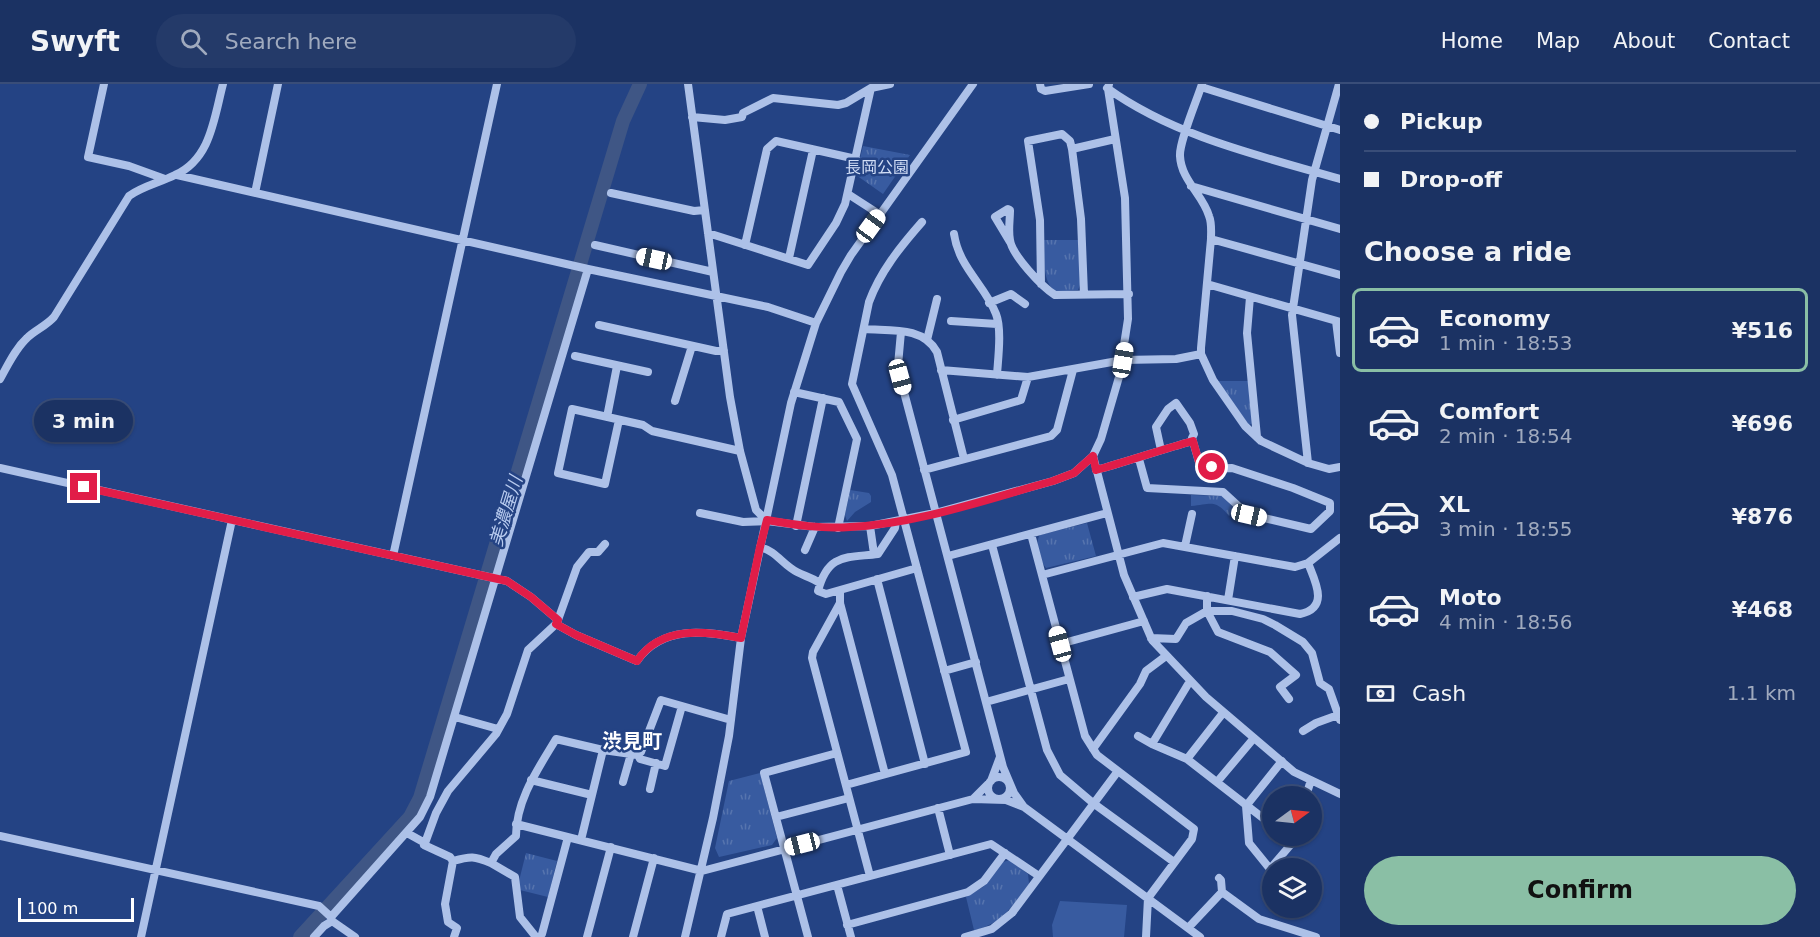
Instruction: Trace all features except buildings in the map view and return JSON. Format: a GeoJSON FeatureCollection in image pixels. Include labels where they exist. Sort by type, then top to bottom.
{"type":"FeatureCollection","features":[{"type":"Feature","properties":{"kind":"street"},"geometry":{"type":"LineString","coordinates":[[104,84],[88,157],[129,166],[165,179]]}},
{"type":"Feature","properties":{"kind":"street"},"geometry":{"type":"LineString","coordinates":[[0,379],[18,346],[54,317],[129,196],[140,188],[177,175],[194,163],[205,149],[223,84]]}},
{"type":"Feature","properties":{"kind":"street"},"geometry":{"type":"LineString","coordinates":[[255,193],[278,84]]}},
{"type":"Feature","properties":{"kind":"street"},"geometry":{"type":"LineString","coordinates":[[393,556],[497,84]]}},
{"type":"Feature","properties":{"kind":"street"},"geometry":{"type":"LineString","coordinates":[[688,84],[716,297],[740,451],[756,510],[767,520]]}},
{"type":"Feature","properties":{"kind":"street"},"geometry":{"type":"LineString","coordinates":[[693,117],[725,120],[742,117],[743,113],[773,98],[838,105],[846,103],[871,88],[890,84]]}},
{"type":"Feature","properties":{"kind":"street"},"geometry":{"type":"LineString","coordinates":[[688,934],[731,720],[741,638],[760,547],[794,392],[816,323],[841,272],[879,214],[973,84]]}},
{"type":"Feature","properties":{"kind":"street"},"geometry":{"type":"LineString","coordinates":[[1040,84],[1045,91],[1089,84]]}},
{"type":"Feature","properties":{"kind":"street"},"geometry":{"type":"LineString","coordinates":[[1308,463],[1292,315],[1314,171],[1339,86],[1329,84]]}},
{"type":"Feature","properties":{"kind":"street"},"geometry":{"type":"LineString","coordinates":[[1340,130],[1202,85],[1180,156],[1191,186],[1209,214],[1211,239],[1201,354],[1215,383],[1245,426],[1267,445],[1308,463],[1329,469],[1340,466]]}},
{"type":"Feature","properties":{"kind":"street"},"geometry":{"type":"LineString","coordinates":[[1107,86],[1142,110],[1186,131],[1340,179]]}},
{"type":"Feature","properties":{"kind":"street"},"geometry":{"type":"LineString","coordinates":[[700,513],[743,522],[767,520],[796,526],[838,528],[870,526],[935,513],[1053,481],[1074,473],[1093,456],[1101,439],[1123,360],[1129,294],[1125,198],[1107,86]]}},
{"type":"Feature","properties":{"kind":"street"},"geometry":{"type":"LineString","coordinates":[[708,233],[808,264],[836,223],[848,194],[871,88]]}},
{"type":"Feature","properties":{"kind":"street"},"geometry":{"type":"LineString","coordinates":[[1041,284],[1040,212],[1028,141],[1062,134],[1069,138],[1072,149],[1081,219],[1084,294]]}},
{"type":"Feature","properties":{"kind":"street"},"geometry":{"type":"LineString","coordinates":[[1072,149],[1115,140]]}},
{"type":"Feature","properties":{"kind":"street"},"geometry":{"type":"LineString","coordinates":[[745,245],[767,149],[776,141],[856,159]]}},
{"type":"Feature","properties":{"kind":"street"},"geometry":{"type":"LineString","coordinates":[[789,258],[813,150]]}},
{"type":"Feature","properties":{"kind":"street"},"geometry":{"type":"LineString","coordinates":[[177,175],[569,265],[768,306],[816,323]]}},
{"type":"Feature","properties":{"kind":"street"},"geometry":{"type":"LineString","coordinates":[[1191,186],[1340,229]]}},
{"type":"Feature","properties":{"kind":"street"},"geometry":{"type":"LineString","coordinates":[[611,193],[694,211],[705,210]]}},
{"type":"Feature","properties":{"kind":"street"},"geometry":{"type":"LineString","coordinates":[[848,194],[879,214]]}},
{"type":"Feature","properties":{"kind":"street"},"geometry":{"type":"LineString","coordinates":[[846,785],[966,752],[917,568],[900,520],[889,465],[852,384],[869,302],[880,276],[922,222]]}},
{"type":"Feature","properties":{"kind":"street"},"geometry":{"type":"LineString","coordinates":[[954,234],[957,251],[996,312],[998,375]]}},
{"type":"Feature","properties":{"kind":"street"},"geometry":{"type":"LineString","coordinates":[[1211,239],[1340,276]]}},
{"type":"Feature","properties":{"kind":"street"},"geometry":{"type":"LineString","coordinates":[[1010,242],[1028,272],[1055,295],[1129,294]]}},
{"type":"Feature","properties":{"kind":"street"},"geometry":{"type":"LineString","coordinates":[[595,245],[713,272]]}},
{"type":"Feature","properties":{"kind":"street"},"geometry":{"type":"LineString","coordinates":[[314,937],[407,833],[420,817],[430,797],[588,269]]}},
{"type":"Feature","properties":{"kind":"street"},"geometry":{"type":"LineString","coordinates":[[1207,284],[1338,321],[1340,353]]}},
{"type":"Feature","properties":{"kind":"street"},"geometry":{"type":"LineString","coordinates":[[989,303],[1011,294],[1025,304]]}},
{"type":"Feature","properties":{"kind":"street"},"geometry":{"type":"LineString","coordinates":[[1250,297],[1247,333],[1257,437]]}},
{"type":"Feature","properties":{"kind":"street"},"geometry":{"type":"LineString","coordinates":[[927,340],[937,299]]}},
{"type":"Feature","properties":{"kind":"street"},"geometry":{"type":"LineString","coordinates":[[951,321],[997,324]]}},
{"type":"Feature","properties":{"kind":"street"},"geometry":{"type":"LineString","coordinates":[[599,325],[724,351]]}},
{"type":"Feature","properties":{"kind":"street"},"geometry":{"type":"LineString","coordinates":[[865,328],[919,334],[937,352],[964,459]]}},
{"type":"Feature","properties":{"kind":"street"},"geometry":{"type":"LineString","coordinates":[[901,332],[900,377],[1009,784],[1010,791],[1007,796],[998,799]]}},
{"type":"Feature","properties":{"kind":"street"},"geometry":{"type":"LineString","coordinates":[[675,401],[692,346]]}},
{"type":"Feature","properties":{"kind":"street"},"geometry":{"type":"LineString","coordinates":[[941,370],[1028,377],[1123,360],[1176,359],[1201,354]]}},
{"type":"Feature","properties":{"kind":"street"},"geometry":{"type":"LineString","coordinates":[[575,357],[648,372]]}},
{"type":"Feature","properties":{"kind":"street"},"geometry":{"type":"LineString","coordinates":[[607,417],[617,366]]}},
{"type":"Feature","properties":{"kind":"street"},"geometry":{"type":"LineString","coordinates":[[924,470],[1051,436],[1057,430],[1073,370]]}},
{"type":"Feature","properties":{"kind":"street"},"geometry":{"type":"LineString","coordinates":[[953,420],[1021,400],[1028,377]]}},
{"type":"Feature","properties":{"kind":"street"},"geometry":{"type":"LineString","coordinates":[[794,392],[839,402],[857,439],[838,528]]}},
{"type":"Feature","properties":{"kind":"street"},"geometry":{"type":"LineString","coordinates":[[796,526],[822,399]]}},
{"type":"Feature","properties":{"kind":"street"},"geometry":{"type":"LineString","coordinates":[[1139,459],[1147,488],[1222,492],[1247,514],[1311,529],[1330,512],[1330,503],[1293,488],[1232,468],[1201,469],[1190,423],[1176,403],[1168,409],[1156,427],[1161,450]]}},
{"type":"Feature","properties":{"kind":"street"},"geometry":{"type":"LineString","coordinates":[[619,420],[605,484],[558,473],[572,409],[643,425],[652,431],[740,451]]}},
{"type":"Feature","properties":{"kind":"street"},"geometry":{"type":"LineString","coordinates":[[1096,470],[1193,441]]}},
{"type":"Feature","properties":{"kind":"street"},"geometry":{"type":"LineString","coordinates":[[1093,456],[1118,554],[1151,638],[1223,713],[1294,772],[1340,794]]}},
{"type":"Feature","properties":{"kind":"street"},"geometry":{"type":"LineString","coordinates":[[0,468],[507,581],[531,597],[557,622],[576,635],[637,661],[648,648],[678,633],[712,632],[741,638]]}},
{"type":"Feature","properties":{"kind":"street"},"geometry":{"type":"LineString","coordinates":[[948,556],[1107,513]]}},
{"type":"Feature","properties":{"kind":"street"},"geometry":{"type":"LineString","coordinates":[[1185,546],[1192,514]]}},
{"type":"Feature","properties":{"kind":"street"},"geometry":{"type":"LineString","coordinates":[[141,937],[232,520]]}},
{"type":"Feature","properties":{"kind":"street"},"geometry":{"type":"LineString","coordinates":[[900,520],[878,554],[852,555],[839,560],[829,568],[818,591],[826,594],[917,568]]}},
{"type":"Feature","properties":{"kind":"street"},"geometry":{"type":"LineString","coordinates":[[870,526],[874,554]]}},
{"type":"Feature","properties":{"kind":"street"},"geometry":{"type":"LineString","coordinates":[[805,550],[815,527]]}},
{"type":"Feature","properties":{"kind":"street"},"geometry":{"type":"LineString","coordinates":[[1031,534],[1086,736],[1094,749],[1118,771],[1194,829],[1192,839],[1148,898],[1146,937]]}},
{"type":"Feature","properties":{"kind":"street"},"geometry":{"type":"LineString","coordinates":[[1042,575],[1160,543],[1290,567],[1308,563],[1340,538]]}},
{"type":"Feature","properties":{"kind":"street"},"geometry":{"type":"LineString","coordinates":[[425,843],[436,813],[448,791],[498,729],[507,714],[528,650],[557,622],[577,567],[589,552],[598,552],[605,544]]}},
{"type":"Feature","properties":{"kind":"street"},"geometry":{"type":"LineString","coordinates":[[992,545],[1047,750],[1060,775],[1174,862]]}},
{"type":"Feature","properties":{"kind":"street"},"geometry":{"type":"LineString","coordinates":[[760,547],[770,550],[798,573],[811,576],[820,583]]}},
{"type":"Feature","properties":{"kind":"street"},"geometry":{"type":"LineString","coordinates":[[1228,600],[1235,556]]}},
{"type":"Feature","properties":{"kind":"street"},"geometry":{"type":"LineString","coordinates":[[1133,597],[1167,589],[1294,614],[1309,612],[1315,606],[1319,594],[1308,563]]}},
{"type":"Feature","properties":{"kind":"street"},"geometry":{"type":"LineString","coordinates":[[877,579],[925,764]]}},
{"type":"Feature","properties":{"kind":"street"},"geometry":{"type":"LineString","coordinates":[[840,590],[840,603],[885,774]]}},
{"type":"Feature","properties":{"kind":"street"},"geometry":{"type":"LineString","coordinates":[[1207,596],[1207,611],[1218,632],[1270,652],[1296,675],[1280,687],[1289,699]]}},
{"type":"Feature","properties":{"kind":"street"},"geometry":{"type":"LineString","coordinates":[[840,603],[812,655],[870,876]]}},
{"type":"Feature","properties":{"kind":"street"},"geometry":{"type":"LineString","coordinates":[[1151,638],[1176,639],[1186,623],[1207,611],[1232,611],[1263,619],[1303,642],[1312,653],[1320,682],[1329,689],[1339,718],[1316,723],[1303,731]]}},
{"type":"Feature","properties":{"kind":"street"},"geometry":{"type":"LineString","coordinates":[[1060,644],[1144,621]]}},
{"type":"Feature","properties":{"kind":"street"},"geometry":{"type":"LineString","coordinates":[[1094,749],[1140,684],[1146,671],[1166,656]]}},
{"type":"Feature","properties":{"kind":"street"},"geometry":{"type":"LineString","coordinates":[[945,671],[976,662]]}},
{"type":"Feature","properties":{"kind":"street"},"geometry":{"type":"LineString","coordinates":[[986,702],[1069,679]]}},
{"type":"Feature","properties":{"kind":"street"},"geometry":{"type":"LineString","coordinates":[[1152,744],[1190,681]]}},
{"type":"Feature","properties":{"kind":"street"},"geometry":{"type":"LineString","coordinates":[[623,782],[634,755],[641,752],[661,700],[731,720]]}},
{"type":"Feature","properties":{"kind":"street"},"geometry":{"type":"LineString","coordinates":[[491,863],[496,854],[516,836],[516,824],[531,780],[556,739],[634,755],[665,766],[682,706]]}},
{"type":"Feature","properties":{"kind":"street"},"geometry":{"type":"LineString","coordinates":[[1187,759],[1223,713]]}},
{"type":"Feature","properties":{"kind":"street"},"geometry":{"type":"LineString","coordinates":[[455,717],[498,729]]}},
{"type":"Feature","properties":{"kind":"street"},"geometry":{"type":"LineString","coordinates":[[1138,736],[1187,759],[1262,818]]}},
{"type":"Feature","properties":{"kind":"street"},"geometry":{"type":"LineString","coordinates":[[1217,782],[1254,738]]}},
{"type":"Feature","properties":{"kind":"street"},"geometry":{"type":"LineString","coordinates":[[581,840],[603,750]]}},
{"type":"Feature","properties":{"kind":"street"},"geometry":{"type":"LineString","coordinates":[[808,937],[764,773],[837,753]]}},
{"type":"Feature","properties":{"kind":"street"},"geometry":{"type":"LineString","coordinates":[[998,799],[989,792],[1000,756]]}},
{"type":"Feature","properties":{"kind":"street"},"geometry":{"type":"LineString","coordinates":[[1282,761],[1246,806],[1249,843],[1270,869],[1289,846]]}},
{"type":"Feature","properties":{"kind":"street"},"geometry":{"type":"LineString","coordinates":[[650,789],[656,763]]}},
{"type":"Feature","properties":{"kind":"street"},"geometry":{"type":"LineString","coordinates":[[965,937],[992,929],[1006,919],[1118,771]]}},
{"type":"Feature","properties":{"kind":"street"},"geometry":{"type":"LineString","coordinates":[[972,799],[991,780],[1002,777],[1024,807]]}},
{"type":"Feature","properties":{"kind":"street"},"geometry":{"type":"LineString","coordinates":[[531,780],[592,795]]}},
{"type":"Feature","properties":{"kind":"street"},"geometry":{"type":"LineString","coordinates":[[1309,786],[1311,780]]}},
{"type":"Feature","properties":{"kind":"street"},"geometry":{"type":"LineString","coordinates":[[776,818],[849,798]]}},
{"type":"Feature","properties":{"kind":"street"},"geometry":{"type":"LineString","coordinates":[[516,824],[702,871],[972,799],[998,799],[1024,807],[1200,937]]}},
{"type":"Feature","properties":{"kind":"street"},"geometry":{"type":"LineString","coordinates":[[938,808],[950,855]]}},
{"type":"Feature","properties":{"kind":"street"},"geometry":{"type":"LineString","coordinates":[[407,833],[425,843],[424,845],[450,857],[453,861]]}},
{"type":"Feature","properties":{"kind":"street"},"geometry":{"type":"LineString","coordinates":[[0,837],[319,906],[355,937]]}},
{"type":"Feature","properties":{"kind":"street"},"geometry":{"type":"LineString","coordinates":[[453,861],[476,856],[515,877],[520,917],[538,937],[542,934],[568,837]]}},
{"type":"Feature","properties":{"kind":"street"},"geometry":{"type":"LineString","coordinates":[[721,937],[727,914],[991,844],[1039,876]]}},
{"type":"Feature","properties":{"kind":"street"},"geometry":{"type":"LineString","coordinates":[[587,937],[611,847]]}},
{"type":"Feature","properties":{"kind":"street"},"geometry":{"type":"LineString","coordinates":[[848,925],[972,890],[984,881],[1005,853]]}},
{"type":"Feature","properties":{"kind":"street"},"geometry":{"type":"LineString","coordinates":[[633,937],[654,858]]}},
{"type":"Feature","properties":{"kind":"street"},"geometry":{"type":"LineString","coordinates":[[453,861],[445,906],[448,922],[457,928],[454,937]]}},
{"type":"Feature","properties":{"kind":"street"},"geometry":{"type":"LineString","coordinates":[[1188,928],[1222,892],[1219,878]]}},
{"type":"Feature","properties":{"kind":"street"},"geometry":{"type":"LineString","coordinates":[[837,885],[851,937]]}},
{"type":"Feature","properties":{"kind":"street"},"geometry":{"type":"LineString","coordinates":[[1222,892],[1259,919],[1316,937]]}},
{"type":"Feature","properties":{"kind":"street"},"geometry":{"type":"LineString","coordinates":[[757,906],[765,937]]}},
{"type":"Feature","properties":{"kind":"green space","name":"長岡公園"},"geometry":{"type":"Polygon","coordinates":[[[863,146],[910,155],[883,194],[856,175],[863,146]]]}},
{"type":"Feature","properties":{"kind":"green space"},"geometry":{"type":"Polygon","coordinates":[[[1044,240],[1079,240],[1080,285],[1078,290],[1056,292],[1051,287],[1046,275],[1044,240]]]}},
{"type":"Feature","properties":{"kind":"green space"},"geometry":{"type":"Polygon","coordinates":[[[1218,381],[1249,381],[1253,423],[1249,425],[1218,381]]]}},
{"type":"Feature","properties":{"kind":"green space"},"geometry":{"type":"Polygon","coordinates":[[[850,490],[869,493],[871,502],[855,512],[847,521],[845,515],[850,490]]]}},
{"type":"Feature","properties":{"kind":"green space"},"geometry":{"type":"Polygon","coordinates":[[[1191,495],[1222,496],[1236,510],[1229,516],[1213,504],[1191,506],[1191,495]]]}},
{"type":"Feature","properties":{"kind":"green space"},"geometry":{"type":"Polygon","coordinates":[[[1087,523],[1096,556],[1046,568],[1038,552],[1040,535],[1087,523]]]}},
{"type":"Feature","properties":{"kind":"green space"},"geometry":{"type":"Polygon","coordinates":[[[760,773],[777,838],[772,845],[719,857],[715,848],[729,781],[760,773]]]}},
{"type":"Feature","properties":{"kind":"green space"},"geometry":{"type":"Polygon","coordinates":[[[526,853],[557,861],[548,897],[520,890],[519,881],[526,853]]]}},
{"type":"Feature","properties":{"kind":"green space"},"geometry":{"type":"Polygon","coordinates":[[[1010,860],[1028,874],[1029,884],[999,919],[974,930],[966,897],[983,887],[1003,862],[1010,860]]]}},
{"type":"Feature","properties":{"kind":"green space"},"geometry":{"type":"Polygon","coordinates":[[[1060,901],[1127,905],[1124,937],[1053,937],[1052,925],[1060,901]]]}},
{"type":"Feature","properties":{"kind":"waterway","name":"美濃屋川"},"geometry":{"type":"LineString","coordinates":[[300,937],[410,817],[420,798],[623,121],[640,84]]}},
{"type":"Feature","properties":{"kind":"district","name":"渋見町"},"geometry":{"type":"Point","coordinates":[632,741]}},
{"type":"Feature","properties":{"kind":"route"},"geometry":{"type":"LineString","coordinates":[[84,487],[507,581],[531,597],[558,620],[556,624],[637,661],[648,648],[678,633],[712,632],[741,638],[767,520],[796,526],[838,528],[870,526],[904,520],[1053,481],[1074,473],[1093,456],[1096,470],[1193,441],[1201,469],[1212,467]]}}]}
